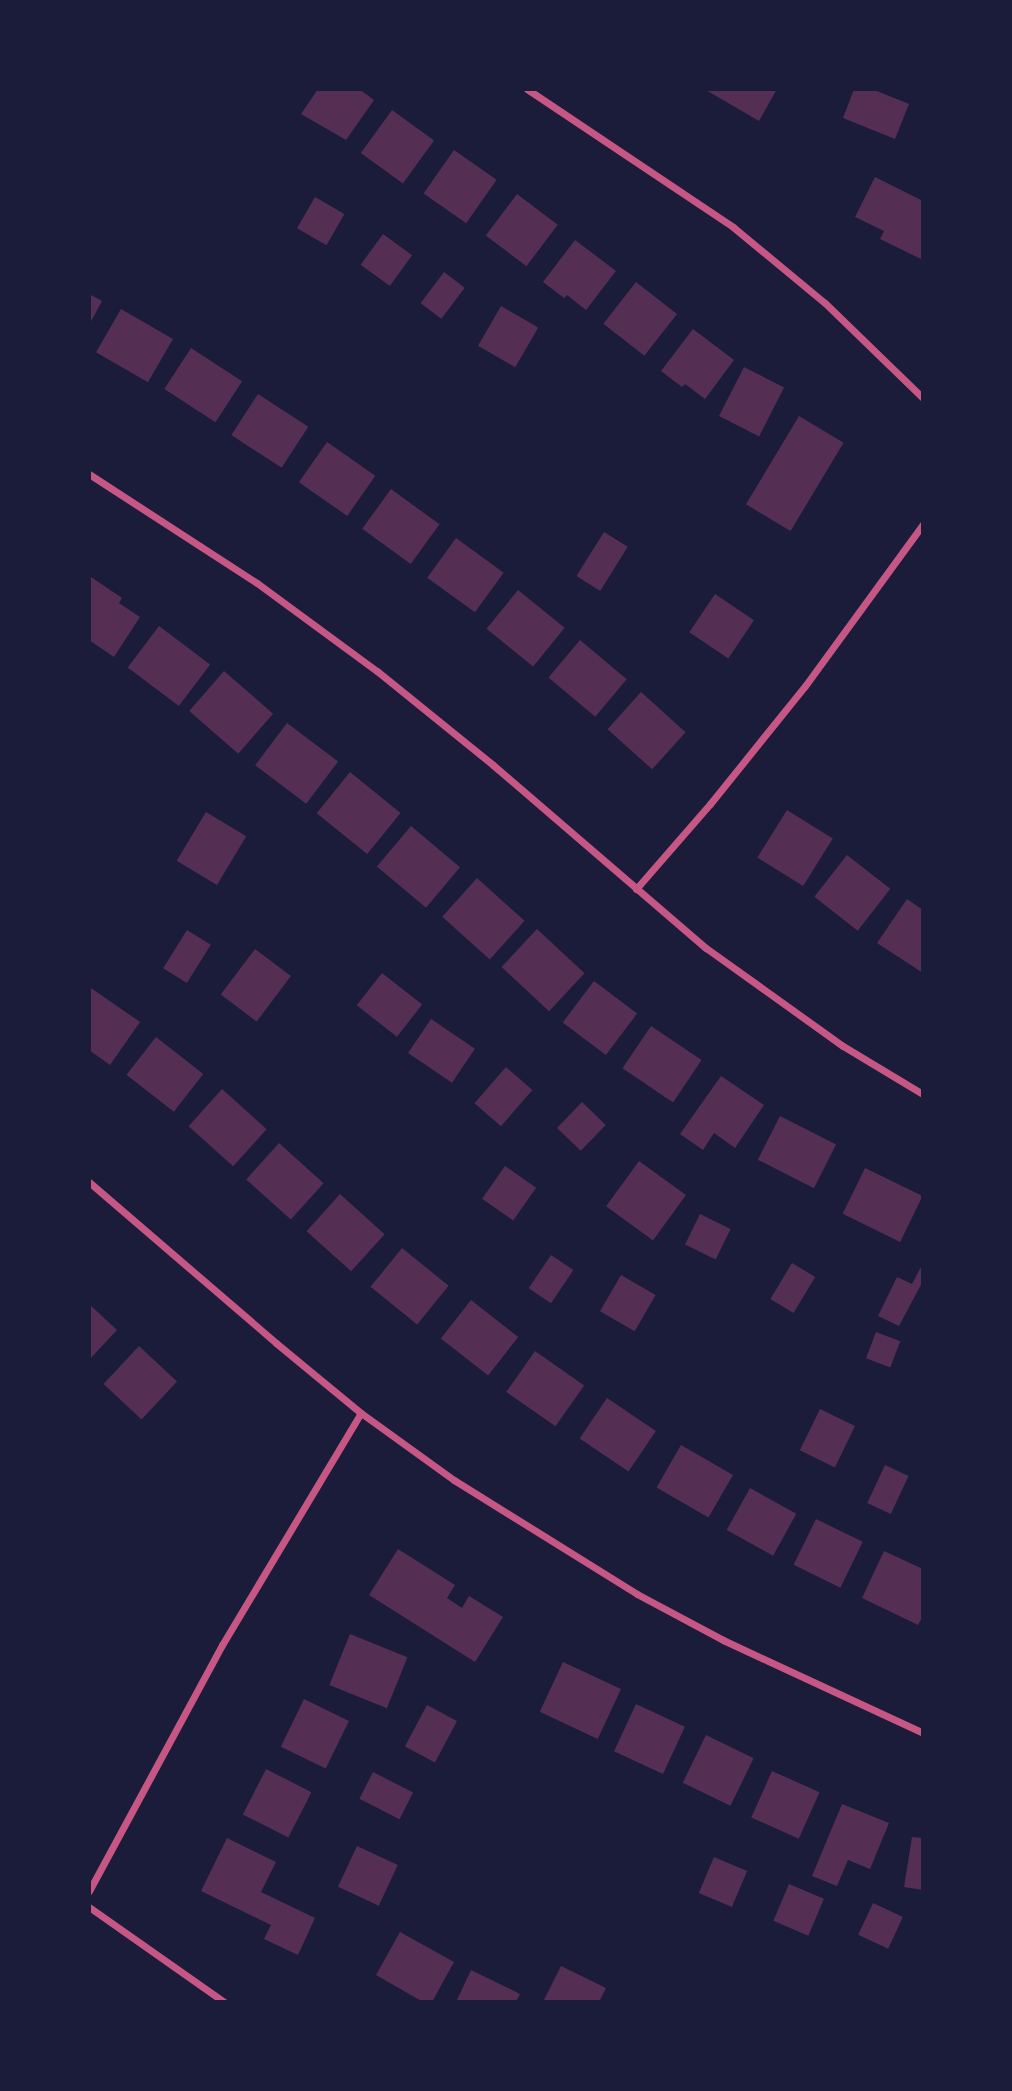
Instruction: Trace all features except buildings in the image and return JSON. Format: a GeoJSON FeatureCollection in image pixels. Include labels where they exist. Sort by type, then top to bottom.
{"type":"FeatureCollection","features":[{"type":"Feature","properties":{"kind":"street"},"geometry":{"type":"LineString","coordinates":[[527,89],[733,227],[825,303],[923,398]]}},
{"type":"Feature","properties":{"kind":"street"},"geometry":{"type":"LineString","coordinates":[[89,474],[257,583],[377,671],[493,765],[706,948],[773,998],[923,1094]]}},
{"type":"Feature","properties":{"kind":"street"},"geometry":{"type":"LineString","coordinates":[[636,889],[710,804],[804,686],[923,524]]}},
{"type":"Feature","properties":{"kind":"street"},"geometry":{"type":"LineString","coordinates":[[89,1182],[361,1413],[454,1480],[637,1594],[723,1640],[923,1733]]}},
{"type":"Feature","properties":{"kind":"street"},"geometry":{"type":"LineString","coordinates":[[89,1891],[222,1644],[361,1413]]}},
{"type":"Feature","properties":{"kind":"street"},"geometry":{"type":"LineString","coordinates":[[89,1907],[224,2002]]}}]}
